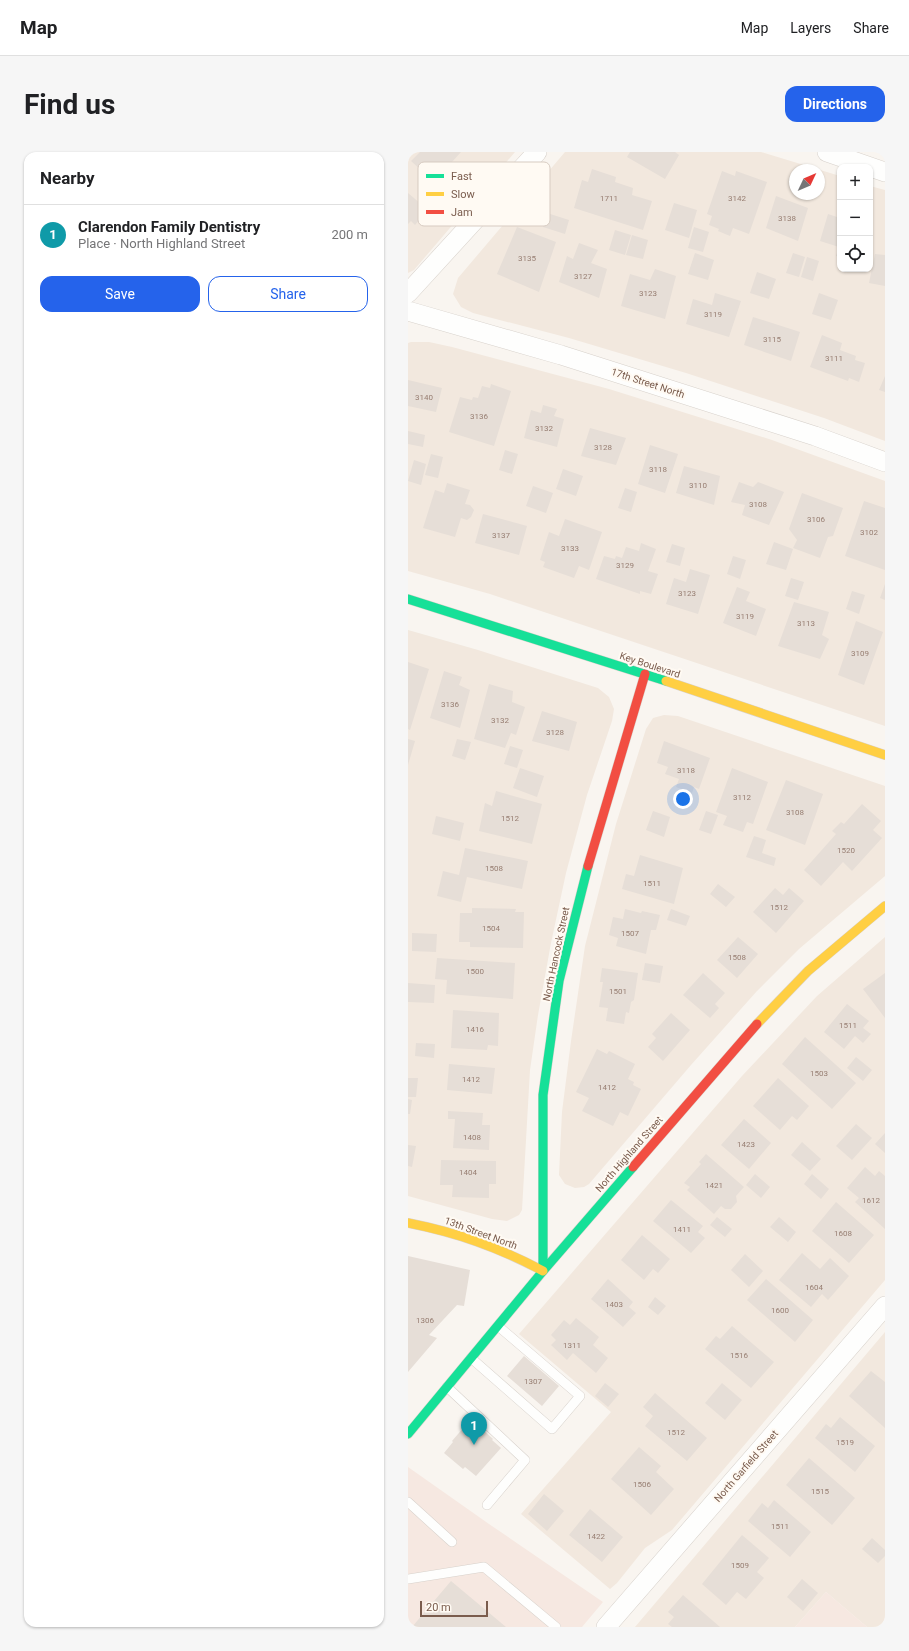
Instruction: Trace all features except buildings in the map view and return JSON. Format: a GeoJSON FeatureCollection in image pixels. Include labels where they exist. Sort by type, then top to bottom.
{"type":"FeatureCollection","features":[{"type":"Feature","properties":{"kind":"street"},"geometry":{"type":"LineString","coordinates":[[528,162],[537,152]]}},
{"type":"Feature","properties":{"kind":"street"},"geometry":{"type":"LineString","coordinates":[[827,152],[885,172]]}},
{"type":"Feature","properties":{"kind":"street"},"geometry":{"type":"LineString","coordinates":[[408,293],[469,226]]}},
{"type":"Feature","properties":{"kind":"street","name":"17th Street North"},"geometry":{"type":"LineString","coordinates":[[408,311],[576,360],[815,436],[885,462]]}},
{"type":"Feature","properties":{"kind":"street","name":"Key Boulevard"},"geometry":{"type":"LineString","coordinates":[[408,599],[645,674],[885,755]]}},
{"type":"Feature","properties":{"kind":"street","name":"North Hancock Street"},"geometry":{"type":"LineString","coordinates":[[543,1271],[543,1095],[559,981],[592,850],[645,674]]}},
{"type":"Feature","properties":{"kind":"street","name":"North Highland Street"},"geometry":{"type":"LineString","coordinates":[[408,1434],[543,1271],[761,1019],[808,971],[885,906]]}},
{"type":"Feature","properties":{"kind":"street","name":"13th Street North"},"geometry":{"type":"LineString","coordinates":[[408,1223],[435,1228],[502,1250],[543,1271]]}},
{"type":"Feature","properties":{"kind":"street","name":"North Garfield Street"},"geometry":{"type":"LineString","coordinates":[[606,1627],[885,1306]]}},
{"type":"Feature","properties":{"kind":"lane"},"geometry":{"type":"LineString","coordinates":[[471,1358],[552,1429],[557,1424],[580,1396],[498,1326]]}},
{"type":"Feature","properties":{"kind":"lane"},"geometry":{"type":"LineString","coordinates":[[447,1387],[525,1460],[487,1505]]}},
{"type":"Feature","properties":{"kind":"lane"},"geometry":{"type":"LineString","coordinates":[[408,1502],[452,1542]]}},
{"type":"Feature","properties":{"kind":"lane"},"geometry":{"type":"LineString","coordinates":[[408,1579],[484,1567],[556,1627]]}},
{"type":"Feature","properties":{"kind":"shaded area"},"geometry":{"type":"Polygon","coordinates":[[[408,152],[515,152],[506,162],[418,162],[418,226],[452,226],[414,270],[408,273],[408,152]]]}},
{"type":"Feature","properties":{"kind":"shaded area"},"geometry":{"type":"Polygon","coordinates":[[[565,152],[761,152],[800,164],[789,164],[789,200],[825,200],[825,171],[837,175],[837,272],[873,272],[873,187],[885,190],[885,441],[824,418],[686,373],[569,338],[473,313],[461,307],[453,294],[458,278],[502,226],[550,226],[550,170],[565,152]]]}},
{"type":"Feature","properties":{"kind":"shaded area"},"geometry":{"type":"Polygon","coordinates":[[[429,342],[452,347],[609,389],[772,440],[885,481],[885,726],[490,594],[408,571],[408,343],[429,342]]]}},
{"type":"Feature","properties":{"kind":"shaded area"},"geometry":{"type":"Polygon","coordinates":[[[408,630],[478,650],[598,688],[609,697],[614,709],[612,721],[587,795],[566,873],[551,943],[530,1070],[522,1210],[519,1215],[507,1221],[492,1219],[408,1196],[408,630]]]}},
{"type":"Feature","properties":{"kind":"shaded area"},"geometry":{"type":"Polygon","coordinates":[[[664,715],[678,716],[885,786],[885,876],[799,949],[757,991],[589,1184],[584,1187],[575,1188],[565,1184],[559,1175],[562,1112],[585,946],[616,824],[646,729],[653,718],[664,715]]]}},
{"type":"Feature","properties":{"kind":"shaded area"},"geometry":{"type":"Polygon","coordinates":[[[885,937],[885,1280],[672,1530],[645,1548],[617,1583],[610,1589],[521,1514],[611,1412],[519,1334],[742,1076],[817,996],[885,937]]]}},
{"type":"Feature","properties":{"kind":"shaded area"},"geometry":{"type":"Polygon","coordinates":[[[885,1332],[885,1627],[867,1627],[826,1592],[795,1627],[635,1627],[885,1332]]]}},
{"type":"Feature","properties":{"kind":"shaded area"},"geometry":{"type":"Polygon","coordinates":[[[408,1467],[603,1602],[582,1627],[408,1627],[408,1467]]]}},
{"type":"Feature","properties":{"kind":"shaded area"},"geometry":{"type":"Polygon","coordinates":[[[826,1592],[867,1627],[795,1627],[826,1592]]]}},
{"type":"Feature","properties":{"kind":"traffic: fast"},"geometry":{"type":"LineString","coordinates":[[408,599],[666,681]]}},
{"type":"Feature","properties":{"kind":"traffic: fast"},"geometry":{"type":"LineString","coordinates":[[543,1271],[543,1095],[559,981],[588,866]]}},
{"type":"Feature","properties":{"kind":"traffic: fast"},"geometry":{"type":"LineString","coordinates":[[408,1434],[543,1271],[633,1167]]}},
{"type":"Feature","properties":{"kind":"traffic: slow"},"geometry":{"type":"LineString","coordinates":[[666,681],[885,755]]}},
{"type":"Feature","properties":{"kind":"traffic: slow"},"geometry":{"type":"LineString","coordinates":[[757,1024],[808,971],[885,906]]}},
{"type":"Feature","properties":{"kind":"traffic: slow"},"geometry":{"type":"LineString","coordinates":[[408,1223],[461,1236],[494,1248],[543,1271]]}},
{"type":"Feature","properties":{"kind":"traffic: jam"},"geometry":{"type":"LineString","coordinates":[[588,866],[645,674]]}},
{"type":"Feature","properties":{"kind":"traffic: jam"},"geometry":{"type":"LineString","coordinates":[[633,1167],[757,1024]]}},
{"type":"Feature","properties":{"kind":"place","name":"Clarendon Family Dentistry"},"geometry":{"type":"Point","coordinates":[474,1445]}}]}
